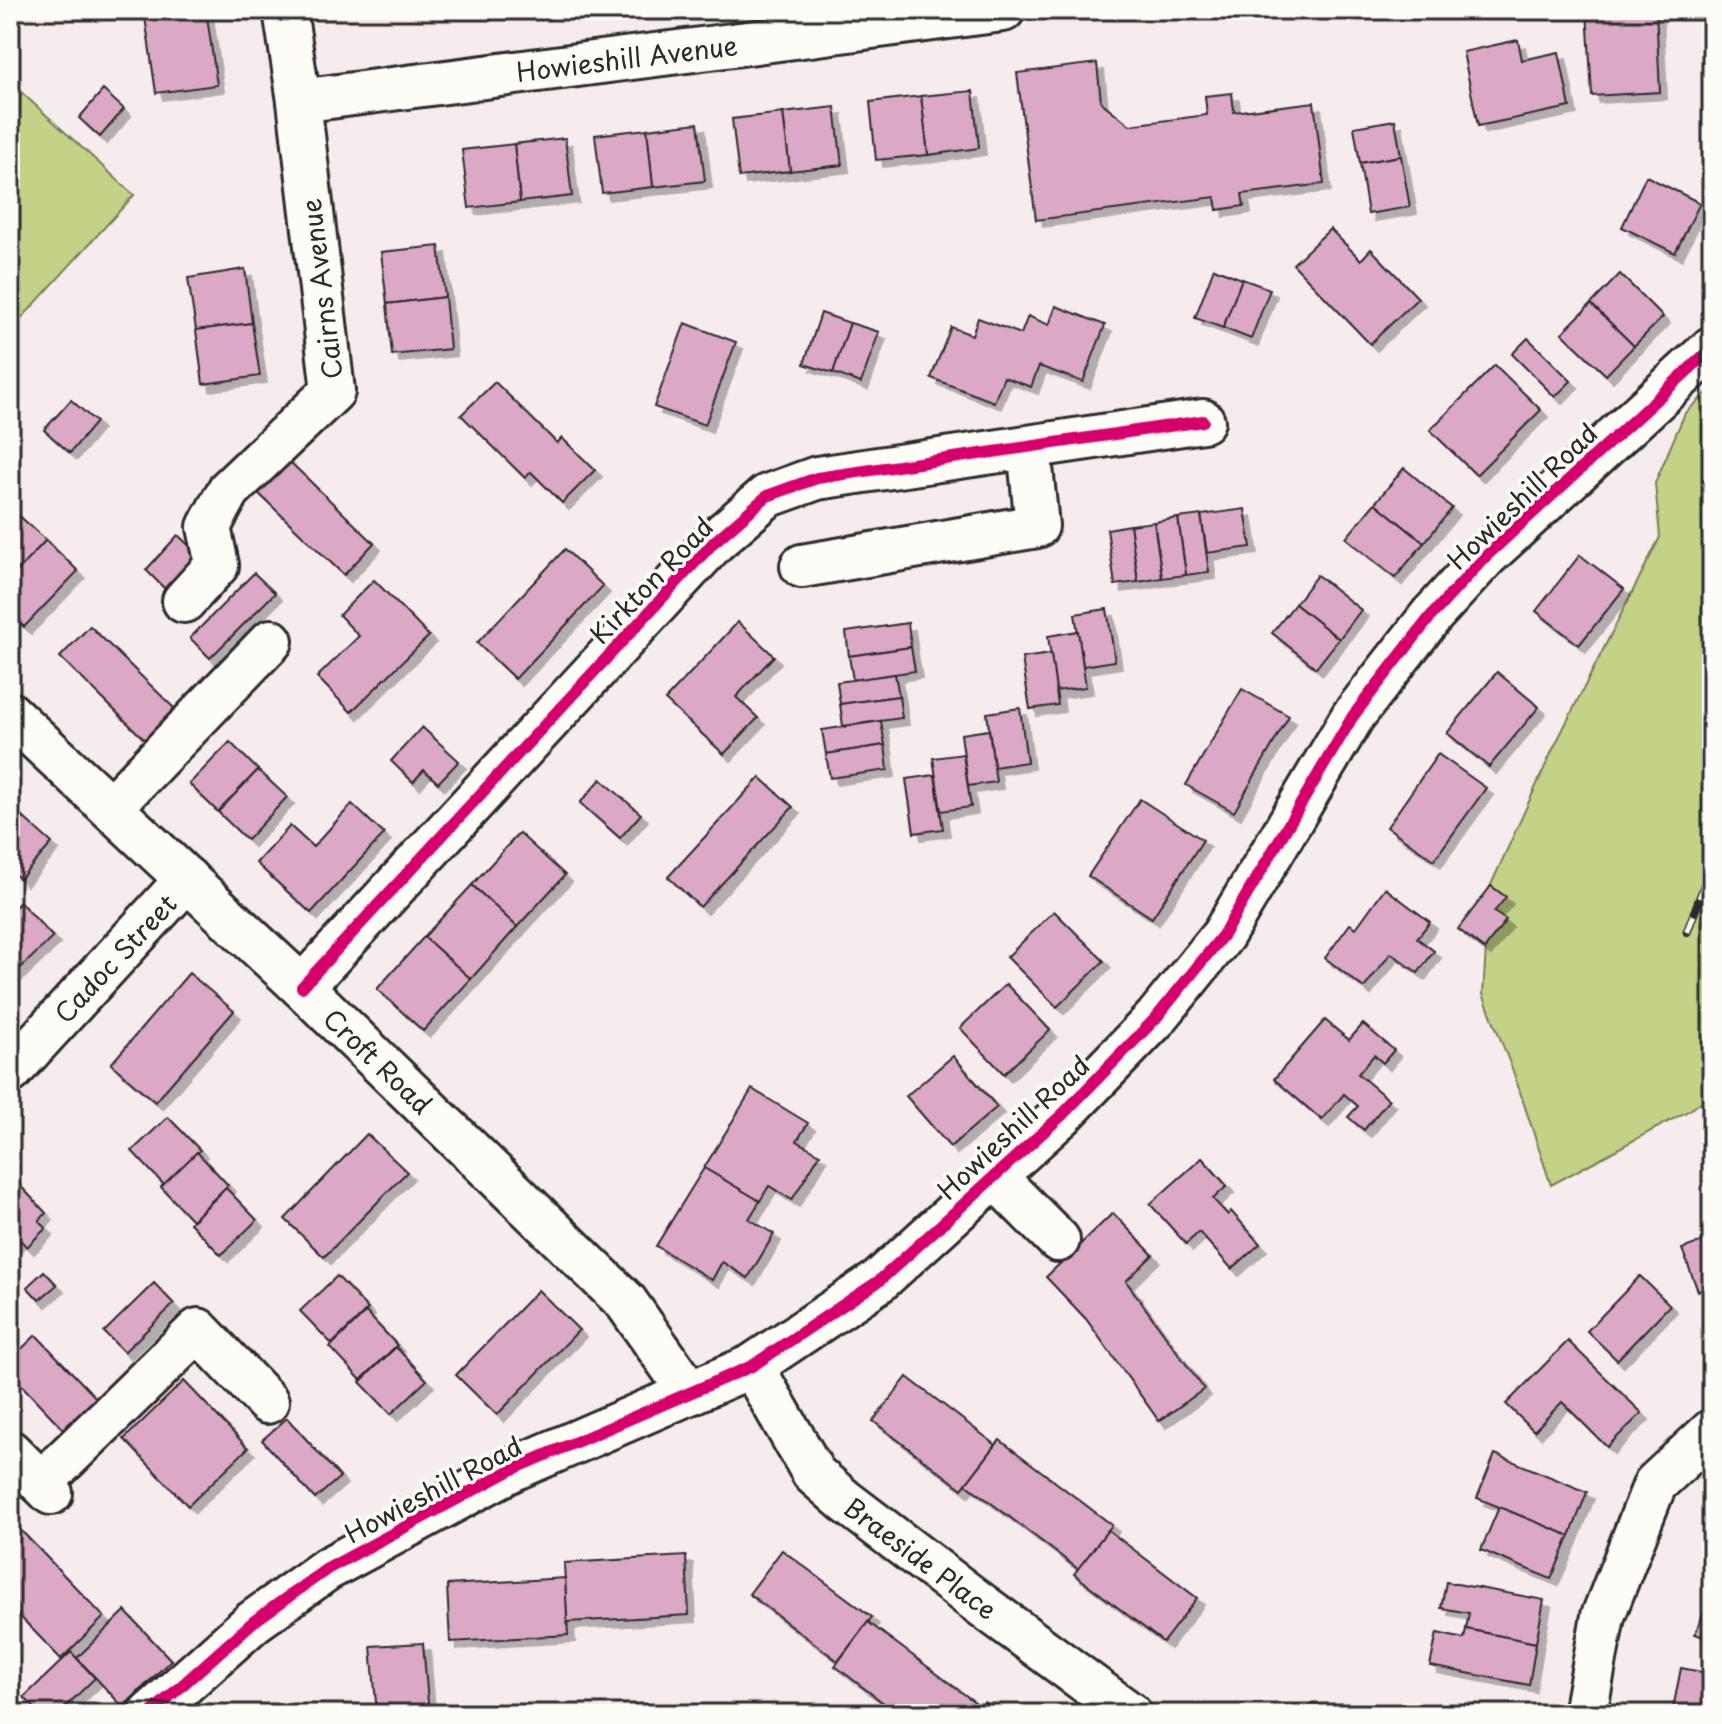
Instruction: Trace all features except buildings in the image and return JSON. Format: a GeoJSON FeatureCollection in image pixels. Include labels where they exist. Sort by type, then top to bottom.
{"type":"FeatureCollection","features":[{"type":"Feature","properties":{"kind":"street","name":"Cairns Avenue"},"geometry":{"type":"LineString","coordinates":[[184,601],[217,565],[209,527],[229,490],[333,391],[299,101],[285,10]]}},
{"type":"Feature","properties":{"kind":"street","name":"Howieshill Avenue"},"geometry":{"type":"LineString","coordinates":[[299,101],[854,19],[1003,10]]}},
{"type":"Feature","properties":{"kind":"street","name":"Howieshill Road"},"geometry":{"type":"LineString","coordinates":[[150,1714],[253,1622],[327,1569],[511,1470],[752,1366],[879,1281],[1062,1115],[1156,1018],[1223,935],[1353,716],[1431,616],[1486,556],[1712,348]]}},
{"type":"Feature","properties":{"kind":"street","name":"Kirkton Road"},"geometry":{"type":"LineString","coordinates":[[302,987],[714,542],[767,496],[817,478],[1203,421]]}},
{"type":"Feature","properties":{"kind":"street"},"geometry":{"type":"LineString","coordinates":[[802,566],[1037,526],[1029,447]]}},
{"type":"Feature","properties":{"kind":"street"},"geometry":{"type":"LineString","coordinates":[[111,807],[271,641]]}},
{"type":"Feature","properties":{"kind":"street","name":"Croft Road"},"geometry":{"type":"LineString","coordinates":[[10,714],[302,987],[626,1302],[690,1393]]}},
{"type":"Feature","properties":{"kind":"street","name":"Cadoc Street"},"geometry":{"type":"LineString","coordinates":[[10,1072],[187,879]]}},
{"type":"Feature","properties":{"kind":"street"},"geometry":{"type":"LineString","coordinates":[[994,1176],[1058,1240]]}},
{"type":"Feature","properties":{"kind":"street"},"geometry":{"type":"LineString","coordinates":[[10,1452],[46,1488],[198,1330],[267,1402]]}},
{"type":"Feature","properties":{"kind":"street","name":"Braeside Place"},"geometry":{"type":"LineString","coordinates":[[752,1366],[814,1474],[963,1591],[1130,1714]]}},
{"type":"Feature","properties":{"kind":"street"},"geometry":{"type":"LineString","coordinates":[[1585,1714],[1603,1616],[1655,1484],[1712,1431]]}},
{"type":"Feature","properties":{"kind":"green space"},"geometry":{"type":"Polygon","coordinates":[[[10,82],[134,195],[10,331],[10,82]]]}},
{"type":"Feature","properties":{"kind":"green space"},"geometry":{"type":"Polygon","coordinates":[[[1712,388],[1712,1094],[1690,1110],[1551,1185],[1483,994],[1490,887],[1553,749],[1660,537],[1655,483],[1685,413],[1712,388]]]}},
{"type":"Feature","properties":{"kind":"railway"},"geometry":{"type":"LineString","coordinates":[[1687,932],[1712,865]]}},
{"type":"Feature","properties":{"kind":"cycle path"},"geometry":{"type":"LineString","coordinates":[[150,1714],[253,1622],[327,1569],[511,1470],[752,1366],[879,1281],[1062,1115],[1156,1018],[1223,935],[1353,716],[1431,616],[1486,556],[1712,348]]}},
{"type":"Feature","properties":{"kind":"cycle path"},"geometry":{"type":"LineString","coordinates":[[302,987],[714,542],[767,496],[817,478],[1203,421]]}}]}
